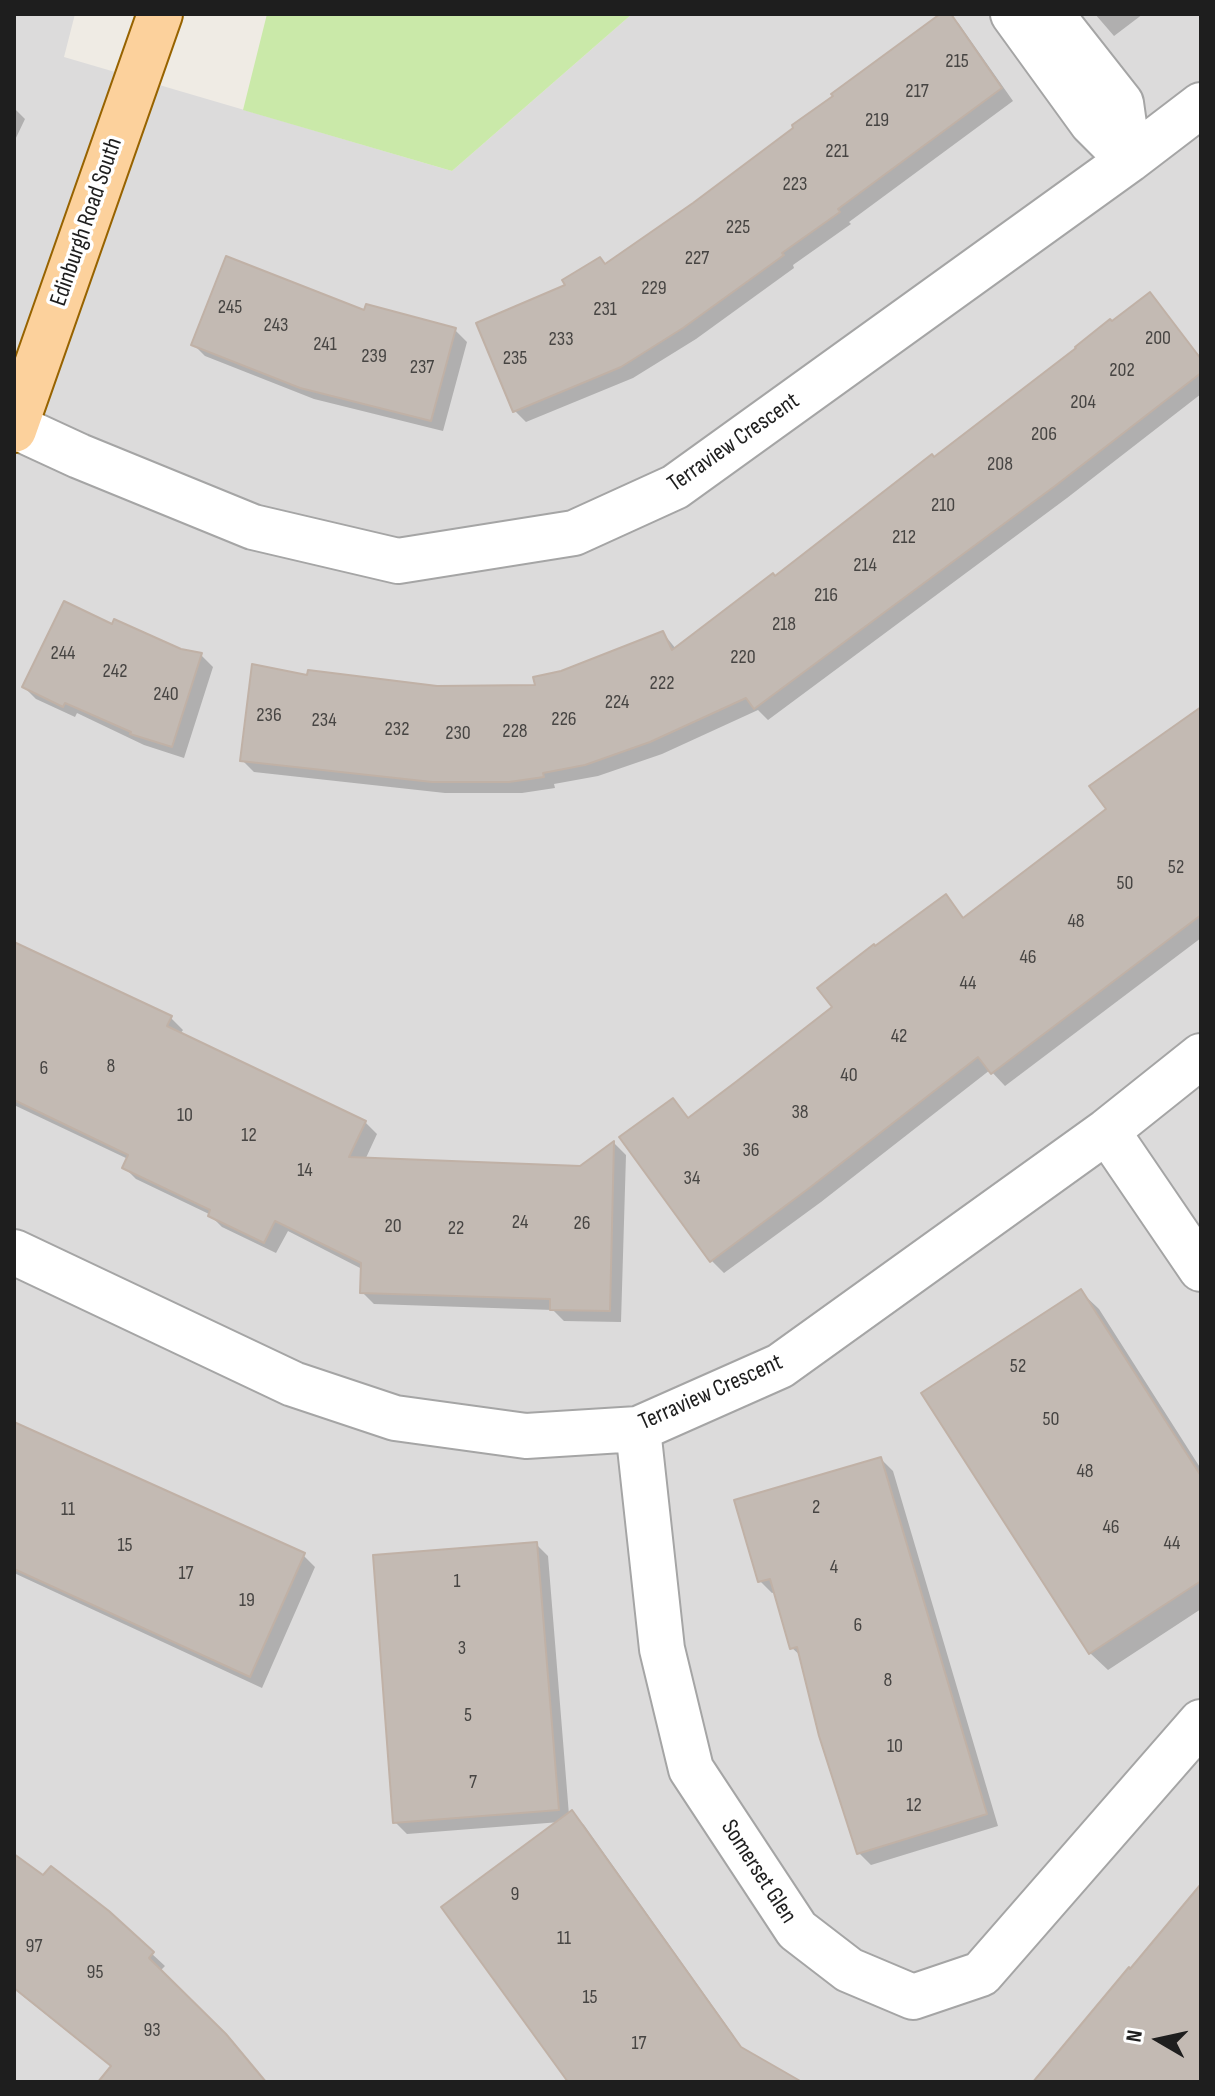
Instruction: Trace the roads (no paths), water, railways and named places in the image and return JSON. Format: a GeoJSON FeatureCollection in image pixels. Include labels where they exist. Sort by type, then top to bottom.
{"type":"FeatureCollection","features":[{"type":"Feature","properties":{"kind":"main road","name":"Edinburgh Road South"},"geometry":{"type":"LineString","coordinates":[[14,428],[160,14]]}},
{"type":"Feature","properties":{"kind":"street"},"geometry":{"type":"LineString","coordinates":[[1013,14],[1092,123],[1129,160]]}},
{"type":"Feature","properties":{"kind":"street"},"geometry":{"type":"LineString","coordinates":[[1051,14],[1121,103],[1129,160]]}},
{"type":"Feature","properties":{"kind":"street","name":"Terraview Crescent"},"geometry":{"type":"LineString","coordinates":[[14,428],[253,527],[398,561],[574,533],[675,487],[1201,105]]}},
{"type":"Feature","properties":{"kind":"street","name":"Terraview Crescent"},"geometry":{"type":"LineString","coordinates":[[14,1252],[293,1384],[395,1418],[526,1436],[638,1429],[780,1366],[1107,1131],[1201,1056]]}},
{"type":"Feature","properties":{"kind":"street"},"geometry":{"type":"LineString","coordinates":[[1107,1131],[1201,1269]]}},
{"type":"Feature","properties":{"kind":"street","name":"Somerset Glen"},"geometry":{"type":"LineString","coordinates":[[638,1429],[662,1649],[691,1769],[797,1930],[849,1970],[913,1997],[981,1974],[1201,1722]]}}]}
